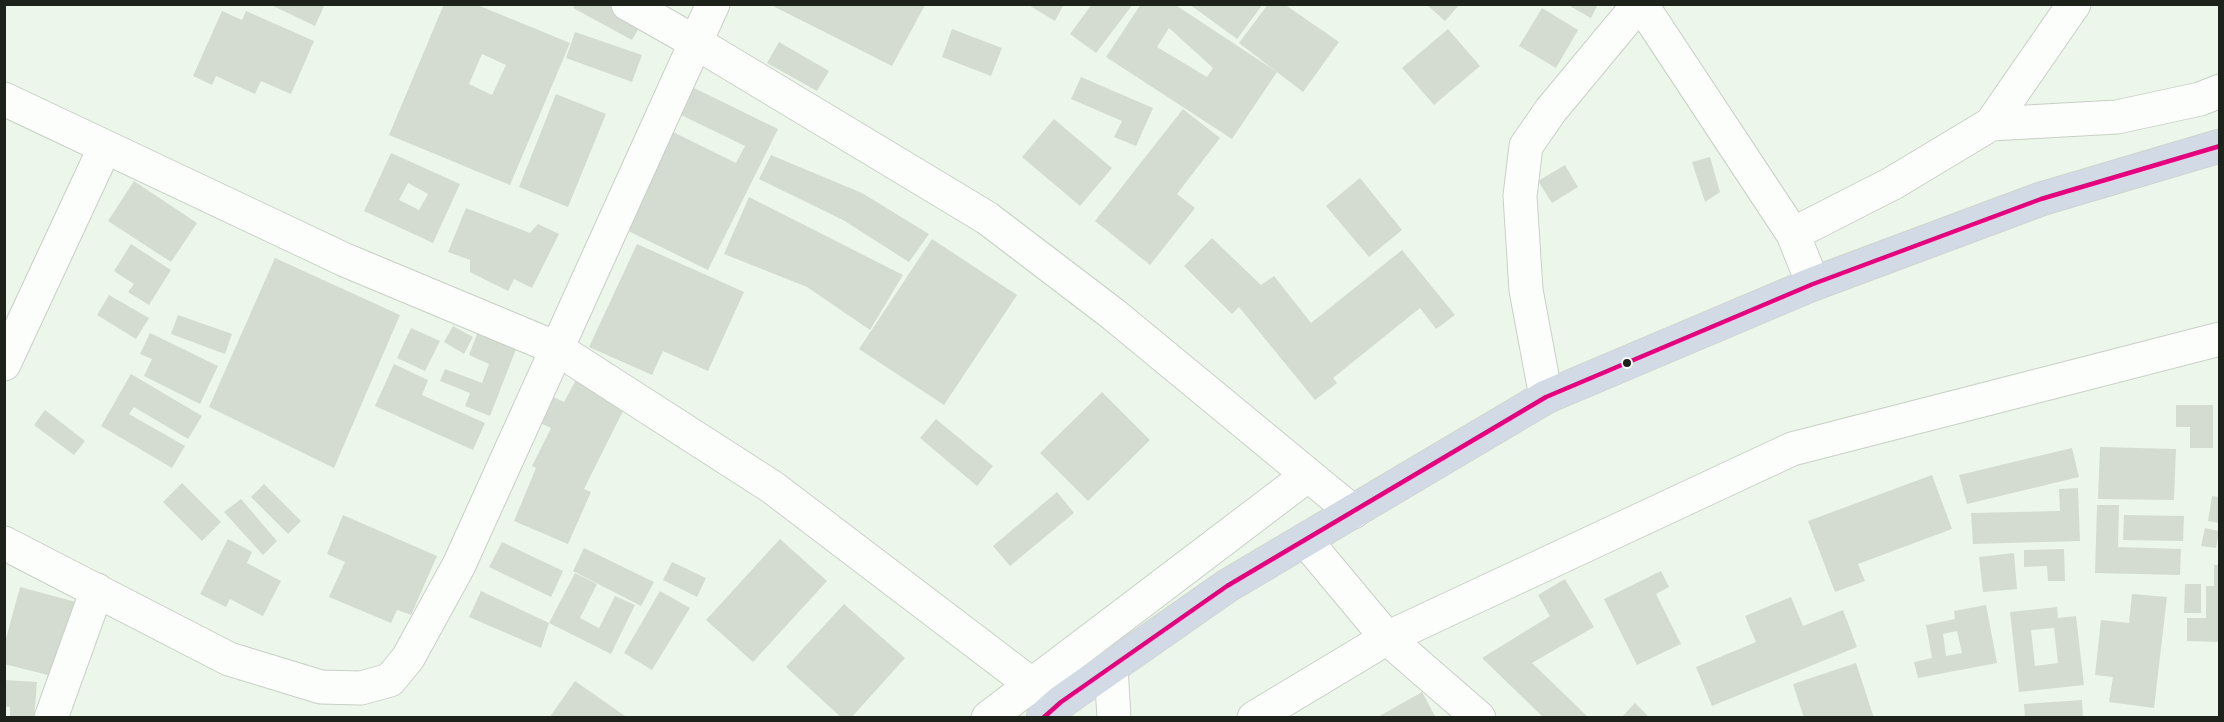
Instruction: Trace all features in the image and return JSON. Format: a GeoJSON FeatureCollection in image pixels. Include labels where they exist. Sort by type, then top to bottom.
{"type":"FeatureCollection","features":[{"type":"Feature","properties":{"kind":"highway"},"geometry":{"type":"LineString","coordinates":[[1052,710],[1227,586],[1546,397],[1813,284],[2041,199],[2220,146]]}},
{"type":"Feature","properties":{"kind":"street"},"geometry":{"type":"LineString","coordinates":[[627,4],[695,42],[987,218],[1113,314],[1353,512]]}},
{"type":"Feature","properties":{"kind":"street"},"geometry":{"type":"LineString","coordinates":[[4,543],[229,659],[321,687],[361,688],[390,680],[408,658],[459,565],[713,4]]}},
{"type":"Feature","properties":{"kind":"street"},"geometry":{"type":"LineString","coordinates":[[1546,397],[1526,290],[1520,196],[1526,146],[1551,110],[1640,4],[1793,234],[1813,284]]}},
{"type":"Feature","properties":{"kind":"street"},"geometry":{"type":"LineString","coordinates":[[1793,234],[1893,183],[1990,124],[2074,4]]}},
{"type":"Feature","properties":{"kind":"street"},"geometry":{"type":"LineString","coordinates":[[1990,124],[2117,117],[2200,99],[2220,91]]}},
{"type":"Feature","properties":{"kind":"street"},"geometry":{"type":"LineString","coordinates":[[4,99],[345,260],[556,348],[772,488],[1031,684],[1052,710]]}},
{"type":"Feature","properties":{"kind":"street"},"geometry":{"type":"LineString","coordinates":[[4,364],[105,147]]}},
{"type":"Feature","properties":{"kind":"street"},"geometry":{"type":"LineString","coordinates":[[1254,717],[1387,638],[1792,449],[2220,339]]}},
{"type":"Feature","properties":{"kind":"street"},"geometry":{"type":"LineString","coordinates":[[988,717],[1308,475]]}},
{"type":"Feature","properties":{"kind":"street"},"geometry":{"type":"LineString","coordinates":[[1306,541],[1387,638],[1479,717]]}},
{"type":"Feature","properties":{"kind":"street"},"geometry":{"type":"LineString","coordinates":[[51,717],[97,590]]}},
{"type":"Feature","properties":{"kind":"street"},"geometry":{"type":"LineString","coordinates":[[1111,667],[1114,717]]}},
{"type":"Feature","properties":{"kind":"building"},"geometry":{"type":"Polygon","coordinates":[[[269,4],[325,4],[315,26],[269,4]]]}},
{"type":"Feature","properties":{"kind":"building"},"geometry":{"type":"Polygon","coordinates":[[[444,4],[475,4],[570,43],[510,185],[389,135],[444,4]],[[482,54],[469,84],[492,95],[506,65],[482,54]]]}},
{"type":"Feature","properties":{"kind":"building"},"geometry":{"type":"Polygon","coordinates":[[[576,4],[608,4],[642,23],[632,40],[573,8],[576,4]]]}},
{"type":"Feature","properties":{"kind":"building"},"geometry":{"type":"Polygon","coordinates":[[[1027,4],[1064,4],[1055,21],[1027,4]]]}},
{"type":"Feature","properties":{"kind":"building"},"geometry":{"type":"Polygon","coordinates":[[[1092,4],[1133,4],[1096,53],[1070,34],[1092,4]]]}},
{"type":"Feature","properties":{"kind":"building"},"geometry":{"type":"Polygon","coordinates":[[[1141,4],[1174,4],[1277,72],[1232,139],[1106,57],[1141,4]],[[1169,28],[1157,47],[1207,77],[1213,68],[1169,28]]]}},
{"type":"Feature","properties":{"kind":"building"},"geometry":{"type":"Polygon","coordinates":[[[1189,4],[1263,4],[1237,39],[1189,4]]]}},
{"type":"Feature","properties":{"kind":"building"},"geometry":{"type":"Polygon","coordinates":[[[1268,4],[1284,4],[1339,42],[1303,92],[1239,43],[1268,4]]]}},
{"type":"Feature","properties":{"kind":"building"},"geometry":{"type":"Polygon","coordinates":[[[1426,4],[1460,4],[1445,21],[1426,4]]]}},
{"type":"Feature","properties":{"kind":"building"},"geometry":{"type":"Polygon","coordinates":[[[1566,4],[1598,4],[1591,18],[1566,4]]]}},
{"type":"Feature","properties":{"kind":"building"},"geometry":{"type":"Polygon","coordinates":[[[771,5],[925,5],[892,66],[771,5]]]}},
{"type":"Feature","properties":{"kind":"building"},"geometry":{"type":"Polygon","coordinates":[[[1542,8],[1578,30],[1556,68],[1519,46],[1542,8]]]}},
{"type":"Feature","properties":{"kind":"building"},"geometry":{"type":"Polygon","coordinates":[[[222,11],[242,20],[246,11],[314,41],[291,94],[261,81],[255,94],[216,76],[212,85],[193,76],[222,11]]]}},
{"type":"Feature","properties":{"kind":"building"},"geometry":{"type":"Polygon","coordinates":[[[952,29],[1002,48],[991,76],[942,57],[952,29]]]}},
{"type":"Feature","properties":{"kind":"building"},"geometry":{"type":"Polygon","coordinates":[[[1448,29],[1480,66],[1434,105],[1402,68],[1448,29]]]}},
{"type":"Feature","properties":{"kind":"building"},"geometry":{"type":"Polygon","coordinates":[[[575,32],[642,55],[632,82],[566,58],[575,32]]]}},
{"type":"Feature","properties":{"kind":"building"},"geometry":{"type":"Polygon","coordinates":[[[779,42],[829,71],[817,91],[767,63],[779,42]]]}},
{"type":"Feature","properties":{"kind":"building"},"geometry":{"type":"Polygon","coordinates":[[[1081,77],[1153,108],[1136,146],[1114,137],[1122,121],[1071,99],[1081,77]]]}},
{"type":"Feature","properties":{"kind":"building"},"geometry":{"type":"Polygon","coordinates":[[[688,85],[778,129],[708,270],[618,226],[667,129],[736,163],[745,146],[675,112],[688,85]]]}},
{"type":"Feature","properties":{"kind":"building"},"geometry":{"type":"Polygon","coordinates":[[[556,94],[606,114],[568,207],[519,187],[556,94]]]}},
{"type":"Feature","properties":{"kind":"building"},"geometry":{"type":"Polygon","coordinates":[[[1183,109],[1220,138],[1177,194],[1195,208],[1150,265],[1095,221],[1183,109]]]}},
{"type":"Feature","properties":{"kind":"building"},"geometry":{"type":"Polygon","coordinates":[[[1054,119],[1112,168],[1080,206],[1022,157],[1054,119]]]}},
{"type":"Feature","properties":{"kind":"building"},"geometry":{"type":"Polygon","coordinates":[[[391,153],[460,184],[433,243],[364,211],[391,153]],[[408,183],[399,200],[419,210],[428,194],[408,183]]]}},
{"type":"Feature","properties":{"kind":"building"},"geometry":{"type":"Polygon","coordinates":[[[771,155],[862,193],[929,234],[909,262],[843,220],[759,179],[771,155]]]}},
{"type":"Feature","properties":{"kind":"building"},"geometry":{"type":"Polygon","coordinates":[[[1710,157],[1720,192],[1705,202],[1692,162],[1710,157]]]}},
{"type":"Feature","properties":{"kind":"building"},"geometry":{"type":"Polygon","coordinates":[[[1565,165],[1578,187],[1552,203],[1538,181],[1565,165]]]}},
{"type":"Feature","properties":{"kind":"building"},"geometry":{"type":"Polygon","coordinates":[[[1360,178],[1402,230],[1369,257],[1326,206],[1360,178]]]}},
{"type":"Feature","properties":{"kind":"building"},"geometry":{"type":"Polygon","coordinates":[[[134,181],[197,223],[171,262],[108,221],[134,181]]]}},
{"type":"Feature","properties":{"kind":"building"},"geometry":{"type":"Polygon","coordinates":[[[749,197],[903,275],[870,330],[807,287],[724,254],[749,197]]]}},
{"type":"Feature","properties":{"kind":"building"},"geometry":{"type":"Polygon","coordinates":[[[466,208],[530,233],[538,224],[559,234],[532,288],[514,279],[508,291],[470,272],[470,260],[448,252],[466,208]]]}},
{"type":"Feature","properties":{"kind":"building"},"geometry":{"type":"Polygon","coordinates":[[[1212,238],[1261,285],[1274,276],[1311,323],[1402,250],[1455,315],[1436,329],[1420,308],[1333,378],[1337,383],[1315,400],[1239,307],[1232,314],[1184,266],[1212,238]]]}},
{"type":"Feature","properties":{"kind":"building"},"geometry":{"type":"Polygon","coordinates":[[[932,239],[1017,295],[944,405],[859,349],[932,239]]]}},
{"type":"Feature","properties":{"kind":"building"},"geometry":{"type":"Polygon","coordinates":[[[131,244],[171,270],[149,305],[128,292],[134,284],[114,271],[131,244]]]}},
{"type":"Feature","properties":{"kind":"building"},"geometry":{"type":"Polygon","coordinates":[[[637,244],[744,292],[708,371],[663,351],[652,375],[589,347],[637,244]]]}},
{"type":"Feature","properties":{"kind":"building"},"geometry":{"type":"Polygon","coordinates":[[[275,258],[400,315],[334,468],[209,407],[275,258]]]}},
{"type":"Feature","properties":{"kind":"building"},"geometry":{"type":"Polygon","coordinates":[[[109,295],[149,318],[136,339],[97,315],[109,295]]]}},
{"type":"Feature","properties":{"kind":"building"},"geometry":{"type":"Polygon","coordinates":[[[178,315],[232,334],[225,354],[171,334],[178,315]]]}},
{"type":"Feature","properties":{"kind":"building"},"geometry":{"type":"Polygon","coordinates":[[[453,326],[473,337],[464,354],[444,342],[453,326]]]}},
{"type":"Feature","properties":{"kind":"building"},"geometry":{"type":"Polygon","coordinates":[[[411,328],[440,341],[425,371],[397,358],[411,328]]]}},
{"type":"Feature","properties":{"kind":"building"},"geometry":{"type":"Polygon","coordinates":[[[150,333],[218,366],[200,404],[144,376],[152,359],[140,354],[150,333]]]}},
{"type":"Feature","properties":{"kind":"building"},"geometry":{"type":"Polygon","coordinates":[[[477,334],[516,349],[490,416],[465,406],[470,393],[440,381],[445,369],[482,383],[489,364],[469,355],[477,334]]]}},
{"type":"Feature","properties":{"kind":"building"},"geometry":{"type":"Polygon","coordinates":[[[394,364],[428,380],[422,395],[485,423],[473,450],[375,406],[394,364]]]}},
{"type":"Feature","properties":{"kind":"building"},"geometry":{"type":"Polygon","coordinates":[[[131,374],[202,416],[188,439],[134,407],[129,414],[185,446],[172,468],[101,426],[131,374]]]}},
{"type":"Feature","properties":{"kind":"building"},"geometry":{"type":"Polygon","coordinates":[[[576,380],[626,405],[584,489],[591,492],[568,544],[514,521],[536,468],[532,466],[551,428],[538,422],[551,396],[564,402],[576,380]]]}},
{"type":"Feature","properties":{"kind":"building"},"geometry":{"type":"Polygon","coordinates":[[[1102,392],[1150,440],[1088,501],[1040,453],[1102,392]]]}},
{"type":"Feature","properties":{"kind":"building"},"geometry":{"type":"Polygon","coordinates":[[[2176,405],[2213,405],[2213,448],[2190,448],[2190,427],[2176,427],[2176,405]]]}},
{"type":"Feature","properties":{"kind":"building"},"geometry":{"type":"Polygon","coordinates":[[[45,410],[85,441],[74,455],[34,425],[45,410]]]}},
{"type":"Feature","properties":{"kind":"building"},"geometry":{"type":"Polygon","coordinates":[[[936,419],[993,466],[977,486],[920,438],[936,419]]]}},
{"type":"Feature","properties":{"kind":"building"},"geometry":{"type":"Polygon","coordinates":[[[2100,447],[2176,449],[2174,500],[2098,499],[2100,447]]]}},
{"type":"Feature","properties":{"kind":"building"},"geometry":{"type":"Polygon","coordinates":[[[2072,448],[2079,477],[1967,504],[1959,475],[2072,448]]]}},
{"type":"Feature","properties":{"kind":"building"},"geometry":{"type":"Polygon","coordinates":[[[1932,475],[1952,529],[1858,564],[1865,581],[1835,592],[1808,521],[1932,475]]]}},
{"type":"Feature","properties":{"kind":"building"},"geometry":{"type":"Polygon","coordinates":[[[182,483],[221,522],[202,541],[163,502],[182,483]]]}},
{"type":"Feature","properties":{"kind":"building"},"geometry":{"type":"Polygon","coordinates":[[[264,484],[301,521],[288,534],[251,497],[264,484]]]}},
{"type":"Feature","properties":{"kind":"building"},"geometry":{"type":"Polygon","coordinates":[[[2078,488],[2080,541],[1973,544],[1971,513],[2060,511],[2059,489],[2078,488]]]}},
{"type":"Feature","properties":{"kind":"building"},"geometry":{"type":"Polygon","coordinates":[[[1057,492],[1074,513],[1010,566],[993,546],[1057,492]]]}},
{"type":"Feature","properties":{"kind":"building"},"geometry":{"type":"Polygon","coordinates":[[[2212,496],[2220,497],[2220,523],[2208,521],[2212,496]]]}},
{"type":"Feature","properties":{"kind":"building"},"geometry":{"type":"Polygon","coordinates":[[[241,499],[277,541],[263,555],[224,512],[241,499]]]}},
{"type":"Feature","properties":{"kind":"building"},"geometry":{"type":"Polygon","coordinates":[[[2097,505],[2119,505],[2118,547],[2181,549],[2180,575],[2095,573],[2097,505]]]}},
{"type":"Feature","properties":{"kind":"building"},"geometry":{"type":"Polygon","coordinates":[[[343,515],[437,556],[411,615],[397,610],[391,623],[329,597],[345,562],[327,554],[343,515]]]}},
{"type":"Feature","properties":{"kind":"building"},"geometry":{"type":"Polygon","coordinates":[[[2124,515],[2184,516],[2183,541],[2123,540],[2124,515]]]}},
{"type":"Feature","properties":{"kind":"building"},"geometry":{"type":"Polygon","coordinates":[[[2205,528],[2219,531],[2216,548],[2201,546],[2205,528]]]}},
{"type":"Feature","properties":{"kind":"building"},"geometry":{"type":"Polygon","coordinates":[[[228,539],[252,552],[247,563],[281,581],[263,616],[230,599],[226,607],[200,594],[228,539]]]}},
{"type":"Feature","properties":{"kind":"building"},"geometry":{"type":"Polygon","coordinates":[[[780,539],[827,581],[753,662],[706,620],[780,539]]]}},
{"type":"Feature","properties":{"kind":"building"},"geometry":{"type":"Polygon","coordinates":[[[502,542],[563,571],[551,597],[489,567],[502,542]]]}},
{"type":"Feature","properties":{"kind":"building"},"geometry":{"type":"Polygon","coordinates":[[[584,548],[654,582],[641,606],[573,571],[584,548]]]}},
{"type":"Feature","properties":{"kind":"building"},"geometry":{"type":"Polygon","coordinates":[[[2064,549],[2065,581],[2048,581],[2047,566],[2024,567],[2024,550],[2064,549]]]}},
{"type":"Feature","properties":{"kind":"building"},"geometry":{"type":"Polygon","coordinates":[[[2014,553],[2017,589],[1983,592],[1979,557],[2014,553]]]}},
{"type":"Feature","properties":{"kind":"building"},"geometry":{"type":"Polygon","coordinates":[[[672,562],[706,578],[697,597],[663,580],[672,562]]]}},
{"type":"Feature","properties":{"kind":"building"},"geometry":{"type":"Polygon","coordinates":[[[2214,565],[2220,565],[2220,642],[2187,641],[2187,618],[2206,618],[2206,586],[2214,586],[2214,565]]]}},
{"type":"Feature","properties":{"kind":"building"},"geometry":{"type":"Polygon","coordinates":[[[1661,571],[1669,587],[1656,594],[1681,644],[1637,665],[1604,599],[1661,571]]]}},
{"type":"Feature","properties":{"kind":"building"},"geometry":{"type":"Polygon","coordinates":[[[575,573],[597,584],[580,618],[599,628],[615,596],[635,605],[611,654],[549,623],[575,573]]]}},
{"type":"Feature","properties":{"kind":"building"},"geometry":{"type":"Polygon","coordinates":[[[1565,579],[1594,627],[1532,663],[1589,718],[1544,718],[1482,658],[1550,616],[1538,595],[1565,579]]]}},
{"type":"Feature","properties":{"kind":"building"},"geometry":{"type":"Polygon","coordinates":[[[2185,584],[2201,584],[2201,613],[2184,613],[2185,584]]]}},
{"type":"Feature","properties":{"kind":"building"},"geometry":{"type":"Polygon","coordinates":[[[20,587],[76,602],[56,677],[4,664],[4,646],[20,587]]]}},
{"type":"Feature","properties":{"kind":"building"},"geometry":{"type":"Polygon","coordinates":[[[481,591],[549,623],[541,648],[469,617],[481,591]]]}},
{"type":"Feature","properties":{"kind":"building"},"geometry":{"type":"Polygon","coordinates":[[[660,591],[690,608],[652,670],[624,653],[660,591]]]}},
{"type":"Feature","properties":{"kind":"building"},"geometry":{"type":"Polygon","coordinates":[[[2132,594],[2167,597],[2154,708],[2109,702],[2113,677],[2095,675],[2101,620],[2129,623],[2132,594]]]}},
{"type":"Feature","properties":{"kind":"building"},"geometry":{"type":"Polygon","coordinates":[[[1791,597],[1803,626],[1843,610],[1857,647],[1712,706],[1696,667],[1756,642],[1745,616],[1791,597]]]}},
{"type":"Feature","properties":{"kind":"building"},"geometry":{"type":"Polygon","coordinates":[[[844,604],[905,658],[851,718],[842,718],[786,667],[844,604]]]}},
{"type":"Feature","properties":{"kind":"building"},"geometry":{"type":"Polygon","coordinates":[[[1986,605],[1997,663],[1918,678],[1914,662],[1932,658],[1926,625],[1955,619],[1954,611],[1986,605]],[[1957,631],[1943,634],[1946,656],[1962,653],[1957,631]]]}},
{"type":"Feature","properties":{"kind":"building"},"geometry":{"type":"Polygon","coordinates":[[[2057,607],[2058,618],[2076,616],[2084,685],[2019,692],[2010,612],[2057,607]],[[2054,628],[2031,630],[2035,666],[2058,663],[2054,628]]]}},
{"type":"Feature","properties":{"kind":"building"},"geometry":{"type":"Polygon","coordinates":[[[1856,663],[1874,718],[1804,718],[1793,684],[1856,663]]]}},
{"type":"Feature","properties":{"kind":"building"},"geometry":{"type":"Polygon","coordinates":[[[4,680],[37,682],[34,718],[10,718],[10,707],[4,706],[4,680]]]}},
{"type":"Feature","properties":{"kind":"building"},"geometry":{"type":"Polygon","coordinates":[[[575,681],[628,718],[549,718],[575,681]]]}},
{"type":"Feature","properties":{"kind":"building"},"geometry":{"type":"Polygon","coordinates":[[[1422,692],[1436,718],[1376,718],[1422,692]]]}},
{"type":"Feature","properties":{"kind":"building"},"geometry":{"type":"Polygon","coordinates":[[[2082,700],[2083,718],[2025,718],[2024,704],[2082,700]]]}},
{"type":"Feature","properties":{"kind":"building"},"geometry":{"type":"Polygon","coordinates":[[[1635,703],[1650,718],[1621,718],[1635,703]]]}},
{"type":"Feature","properties":{"kind":"transit line"},"geometry":{"type":"LineString","coordinates":[[1043,718],[1061,702],[1227,586],[1546,397],[1813,284],[2041,199],[2220,146]]}}]}
